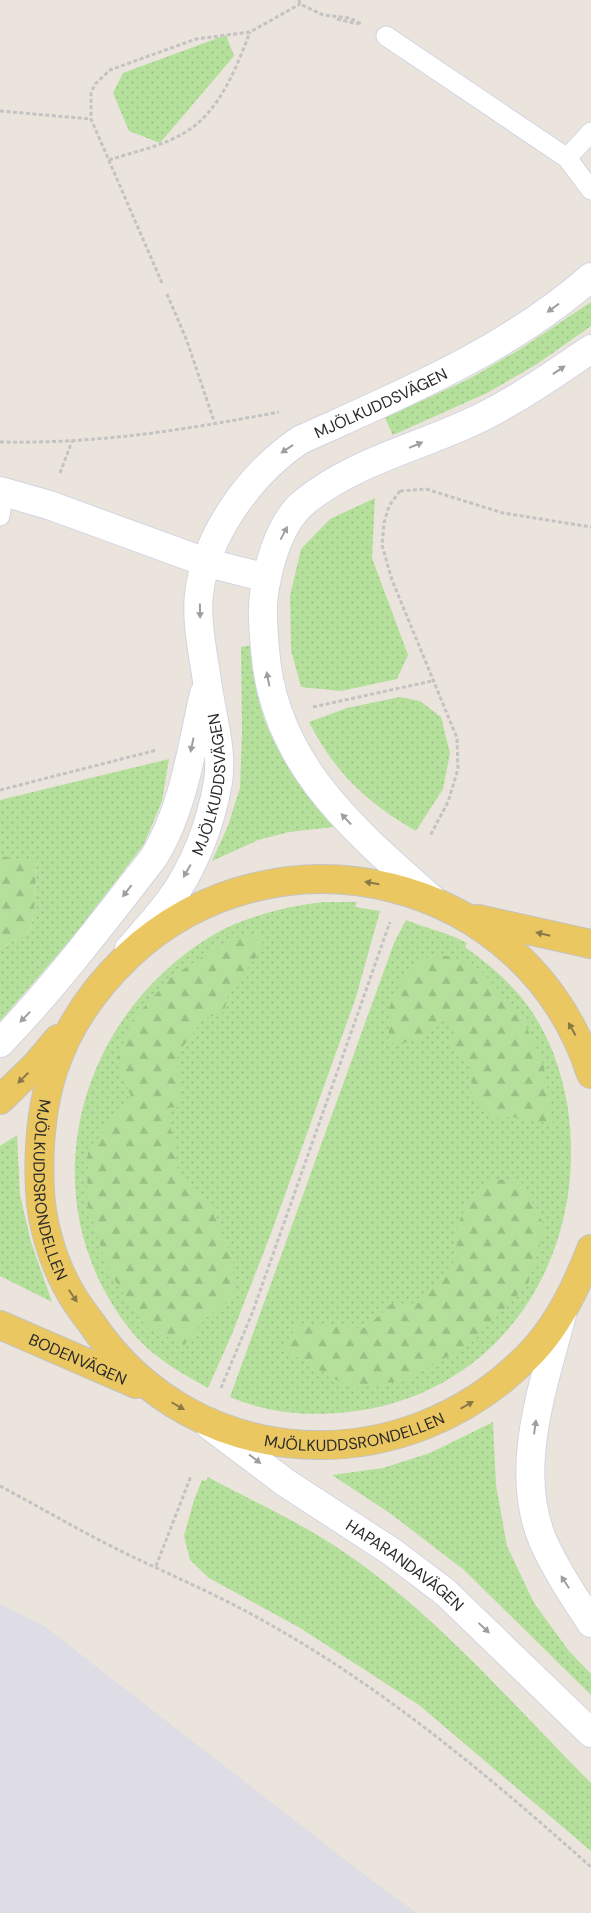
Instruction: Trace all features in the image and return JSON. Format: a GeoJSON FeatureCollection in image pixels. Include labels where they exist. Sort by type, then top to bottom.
{"type":"FeatureCollection","features":[{"type":"Feature","properties":{"kind":"main road","name":"MJÖLKUDDSRONDELLEN"},"geometry":{"type":"LineString","coordinates":[[591,1074],[578,1040],[548,990],[514,953],[467,916],[433,900],[392,886],[357,880],[289,880],[262,885],[237,891],[196,908],[146,940],[106,978],[88,1001],[74,1024],[53,1070],[41,1125],[40,1195],[49,1241],[68,1289],[110,1351],[155,1392],[202,1419],[244,1435],[297,1445],[362,1443],[389,1438],[441,1420],[484,1395],[533,1352],[564,1310],[584,1276],[591,1249]]}},
{"type":"Feature","properties":{"kind":"main road"},"geometry":{"type":"LineString","coordinates":[[467,916],[591,944]]}},
{"type":"Feature","properties":{"kind":"main road"},"geometry":{"type":"LineString","coordinates":[[0,1100],[36,1065],[88,1001]]}},
{"type":"Feature","properties":{"kind":"main road","name":"BODENVÄGEN"},"geometry":{"type":"LineString","coordinates":[[0,1325],[155,1392]]}},
{"type":"Feature","properties":{"kind":"street","name":"MJÖLKUDDSVÄGEN"},"geometry":{"type":"LineString","coordinates":[[106,978],[169,902],[192,862],[207,823],[218,781],[219,759],[206,680],[199,594],[208,563],[222,527],[238,500],[259,474],[280,454],[300,440],[445,375],[494,347],[544,314],[591,277]]}},
{"type":"Feature","properties":{"kind":"street"},"geometry":{"type":"LineString","coordinates":[[433,900],[369,844],[334,806],[312,780],[290,744],[278,716],[267,677],[262,604],[274,550],[301,505],[326,487],[350,473],[486,415],[591,349]]}},
{"type":"Feature","properties":{"kind":"street"},"geometry":{"type":"LineString","coordinates":[[1,500],[49,505],[208,563],[267,578]]}},
{"type":"Feature","properties":{"kind":"street"},"geometry":{"type":"LineString","coordinates":[[0,1043],[34,1008],[67,968],[154,857],[164,840],[179,804],[206,680]]}},
{"type":"Feature","properties":{"kind":"street"},"geometry":{"type":"LineString","coordinates":[[564,1310],[537,1414],[530,1461],[532,1494],[543,1539],[560,1575],[591,1623]]}},
{"type":"Feature","properties":{"kind":"street","name":"HAPARANDAVÄGEN"},"geometry":{"type":"LineString","coordinates":[[202,1419],[286,1483],[392,1552],[445,1592],[591,1733]]}},
{"type":"Feature","properties":{"kind":"lane"},"geometry":{"type":"LineString","coordinates":[[386,36],[527,129],[567,158],[591,190]]}},
{"type":"Feature","properties":{"kind":"lane"},"geometry":{"type":"LineString","coordinates":[[567,158],[591,132]]}},
{"type":"Feature","properties":{"kind":"path"},"geometry":{"type":"LineString","coordinates":[[162,283],[91,120],[91,92],[95,84],[110,70],[196,38],[250,32],[299,1],[321,15],[350,21],[386,36]]}},
{"type":"Feature","properties":{"kind":"path"},"geometry":{"type":"LineString","coordinates":[[109,160],[178,136],[192,127],[220,98],[235,70],[250,32]]}},
{"type":"Feature","properties":{"kind":"path"},"geometry":{"type":"LineString","coordinates":[[0,111],[91,120]]}},
{"type":"Feature","properties":{"kind":"path"},"geometry":{"type":"LineString","coordinates":[[0,442],[40,443],[113,439],[215,424],[187,341],[167,294]]}},
{"type":"Feature","properties":{"kind":"path"},"geometry":{"type":"LineString","coordinates":[[430,836],[448,802],[458,769],[457,738],[392,580],[382,545],[384,523],[389,506],[400,490],[426,490],[503,513],[591,527]]}},
{"type":"Feature","properties":{"kind":"path"},"geometry":{"type":"LineString","coordinates":[[309,708],[432,681]]}},
{"type":"Feature","properties":{"kind":"path"},"geometry":{"type":"LineString","coordinates":[[0,790],[164,748]]}},
{"type":"Feature","properties":{"kind":"path"},"geometry":{"type":"LineString","coordinates":[[220,1389],[253,1311],[391,920]]}},
{"type":"Feature","properties":{"kind":"path"},"geometry":{"type":"LineString","coordinates":[[156,1566],[191,1476]]}},
{"type":"Feature","properties":{"kind":"path"},"geometry":{"type":"LineString","coordinates":[[0,1486],[104,1542],[263,1620],[377,1693],[465,1759],[591,1867]]}},
{"type":"Feature","properties":{"kind":"shaded area"},"geometry":{"type":"Polygon","coordinates":[[[0,1604],[44,1626],[370,1879],[417,1913],[0,1913],[0,1604]]]}},
{"type":"Feature","properties":{"kind":"green space"},"geometry":{"type":"Polygon","coordinates":[[[226,35],[234,56],[160,143],[129,131],[113,93],[123,73],[226,35]]]}},
{"type":"Feature","properties":{"kind":"green space"},"geometry":{"type":"Polygon","coordinates":[[[591,302],[591,326],[537,364],[487,393],[393,435],[385,418],[469,379],[522,348],[591,302]]]}},
{"type":"Feature","properties":{"kind":"green space"},"geometry":{"type":"Polygon","coordinates":[[[375,498],[372,558],[408,655],[397,679],[341,691],[301,687],[291,650],[290,596],[301,549],[330,519],[375,498]]]}},
{"type":"Feature","properties":{"kind":"green space"},"geometry":{"type":"Polygon","coordinates":[[[252,645],[259,703],[271,736],[298,777],[342,826],[289,832],[258,840],[212,861],[228,826],[240,788],[242,732],[241,647],[252,645]]]}},
{"type":"Feature","properties":{"kind":"green space"},"geometry":{"type":"Polygon","coordinates":[[[400,697],[420,701],[441,717],[450,753],[443,789],[416,831],[367,798],[341,772],[309,722],[347,708],[400,697]]]}},
{"type":"Feature","properties":{"kind":"green space"},"geometry":{"type":"Polygon","coordinates":[[[169,759],[162,801],[144,844],[74,936],[0,1021],[0,949],[31,930],[35,901],[36,863],[0,856],[0,800],[169,759]]]}},
{"type":"Feature","properties":{"kind":"green space"},"geometry":{"type":"Polygon","coordinates":[[[0,856],[36,862],[35,901],[31,930],[0,949],[0,856]]]}},
{"type":"Feature","properties":{"kind":"green space"},"geometry":{"type":"Polygon","coordinates":[[[324,902],[357,902],[355,907],[380,911],[356,997],[273,1228],[232,1334],[208,1388],[170,1366],[144,1346],[103,1287],[82,1233],[75,1176],[80,1120],[97,1066],[126,1016],[164,971],[213,935],[239,922],[281,909],[324,902]]]}},
{"type":"Feature","properties":{"kind":"green space"},"geometry":{"type":"Polygon","coordinates":[[[406,920],[467,943],[465,947],[493,969],[518,993],[539,1023],[550,1045],[562,1079],[567,1103],[571,1157],[565,1210],[551,1259],[527,1304],[495,1343],[456,1375],[409,1398],[356,1411],[324,1414],[292,1413],[245,1403],[230,1397],[394,943],[406,920]]]}},
{"type":"Feature","properties":{"kind":"green space"},"geometry":{"type":"Polygon","coordinates":[[[259,935],[264,947],[229,991],[224,1012],[204,1019],[177,1054],[180,1107],[167,1108],[178,1170],[212,1210],[233,1260],[234,1297],[206,1318],[184,1345],[146,1327],[108,1270],[87,1203],[88,1151],[131,1096],[116,1062],[131,1022],[170,978],[230,939],[259,935]]]}},
{"type":"Feature","properties":{"kind":"green space"},"geometry":{"type":"Polygon","coordinates":[[[448,956],[481,970],[523,1019],[544,1067],[553,1124],[513,1117],[494,1118],[472,1100],[471,1069],[450,1046],[455,1027],[444,1019],[420,1038],[407,1042],[389,1043],[389,1008],[401,982],[424,958],[448,956]]]}},
{"type":"Feature","properties":{"kind":"green space"},"geometry":{"type":"Polygon","coordinates":[[[17,1135],[20,1195],[31,1242],[52,1302],[0,1276],[0,1146],[17,1135]]]}},
{"type":"Feature","properties":{"kind":"green space"},"geometry":{"type":"Polygon","coordinates":[[[520,1179],[545,1227],[528,1284],[473,1341],[409,1379],[352,1389],[285,1350],[297,1324],[366,1328],[391,1304],[421,1303],[458,1256],[455,1233],[468,1200],[492,1180],[520,1179]]]}},
{"type":"Feature","properties":{"kind":"green space"},"geometry":{"type":"Polygon","coordinates":[[[493,1422],[496,1485],[507,1546],[534,1603],[569,1651],[591,1674],[591,1695],[464,1570],[391,1514],[332,1475],[383,1468],[430,1453],[493,1422]]]}},
{"type":"Feature","properties":{"kind":"green space"},"geometry":{"type":"Polygon","coordinates":[[[208,1477],[335,1546],[405,1598],[469,1658],[591,1783],[591,1851],[419,1705],[300,1628],[209,1578],[190,1560],[184,1536],[202,1480],[206,1481],[208,1477]]]}}]}
